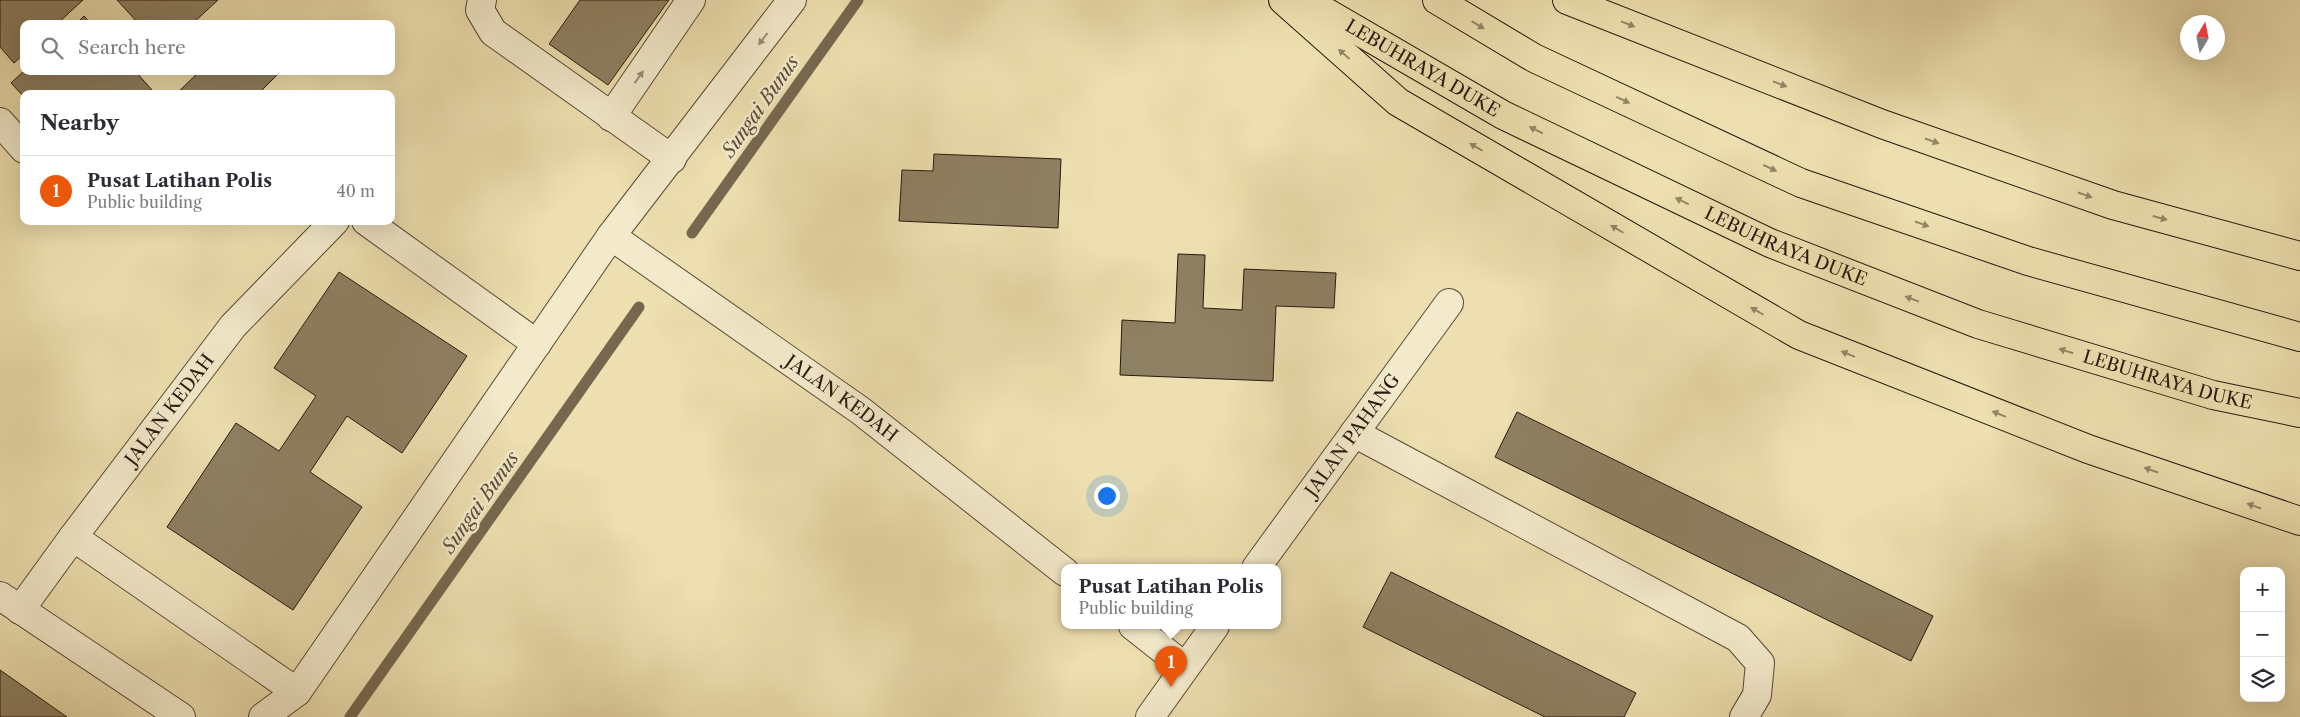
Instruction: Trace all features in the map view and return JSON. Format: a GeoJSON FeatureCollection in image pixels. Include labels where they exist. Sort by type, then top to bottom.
{"type":"FeatureCollection","features":[{"type":"Feature","properties":{"kind":"highway"},"geometry":{"type":"LineString","coordinates":[[1283,0],[1398,102],[1799,335],[2088,449],[2300,521]]}},
{"type":"Feature","properties":{"kind":"highway","name":"LEBUHRAYA DUKE"},"geometry":{"type":"LineString","coordinates":[[1305,0],[1503,115],[1770,243],[1978,324],[2213,395],[2300,413]]}},
{"type":"Feature","properties":{"kind":"highway"},"geometry":{"type":"LineString","coordinates":[[1437,0],[1534,58],[1800,183],[2028,261],[2300,336]]}},
{"type":"Feature","properties":{"kind":"highway"},"geometry":{"type":"LineString","coordinates":[[1567,0],[1882,124],[2113,205],[2300,256]]}},
{"type":"Feature","properties":{"kind":"street"},"geometry":{"type":"LineString","coordinates":[[482,0],[480,10],[493,32],[672,159]]}},
{"type":"Feature","properties":{"kind":"street"},"geometry":{"type":"LineString","coordinates":[[611,117],[692,0]]}},
{"type":"Feature","properties":{"kind":"street"},"geometry":{"type":"LineString","coordinates":[[263,717],[296,692],[611,236],[672,159],[792,0]]}},
{"type":"Feature","properties":{"kind":"street"},"geometry":{"type":"LineString","coordinates":[[0,122],[20,144]]}},
{"type":"Feature","properties":{"kind":"street","name":"JALAN KEDAH"},"geometry":{"type":"LineString","coordinates":[[10,603],[73,537],[233,326],[331,225]]}},
{"type":"Feature","properties":{"kind":"street"},"geometry":{"type":"LineString","coordinates":[[372,225],[537,344]]}},
{"type":"Feature","properties":{"kind":"street","name":"JALAN KEDAH"},"geometry":{"type":"LineString","coordinates":[[611,236],[861,411],[1061,569]]}},
{"type":"Feature","properties":{"kind":"street","name":"JALAN PAHANG"},"geometry":{"type":"LineString","coordinates":[[1259,564],[1449,303]]}},
{"type":"Feature","properties":{"kind":"street"},"geometry":{"type":"LineString","coordinates":[[1354,433],[1738,638],[1760,663],[1757,695],[1744,717]]}},
{"type":"Feature","properties":{"kind":"street"},"geometry":{"type":"LineString","coordinates":[[73,537],[296,692]]}},
{"type":"Feature","properties":{"kind":"street"},"geometry":{"type":"LineString","coordinates":[[10,603],[181,717]]}},
{"type":"Feature","properties":{"kind":"street"},"geometry":{"type":"LineString","coordinates":[[1137,629],[1185,667]]}},
{"type":"Feature","properties":{"kind":"street"},"geometry":{"type":"LineString","coordinates":[[1150,717],[1213,629]]}},
{"type":"Feature","properties":{"kind":"building"},"geometry":{"type":"Polygon","coordinates":[[[0,0],[83,0],[61,20],[20,20],[20,58],[14,63],[0,47],[0,0]]]}},
{"type":"Feature","properties":{"kind":"building"},"geometry":{"type":"Polygon","coordinates":[[[117,0],[218,0],[196,20],[135,20],[117,0]]]}},
{"type":"Feature","properties":{"kind":"building"},"geometry":{"type":"Polygon","coordinates":[[[580,0],[669,0],[608,85],[549,44],[580,0]]]}},
{"type":"Feature","properties":{"kind":"building"},"geometry":{"type":"Polygon","coordinates":[[[20,75],[139,75],[152,90],[20,90],[20,93],[11,83],[20,75]]]}},
{"type":"Feature","properties":{"kind":"building"},"geometry":{"type":"Polygon","coordinates":[[[196,75],[277,75],[262,90],[180,90],[196,75]]]}},
{"type":"Feature","properties":{"kind":"building"},"geometry":{"type":"Polygon","coordinates":[[[934,154],[1061,159],[1058,228],[899,221],[902,170],[933,171],[934,154]]]}},
{"type":"Feature","properties":{"kind":"building"},"geometry":{"type":"Polygon","coordinates":[[[1178,254],[1205,255],[1203,308],[1242,310],[1244,269],[1336,273],[1334,308],[1276,306],[1273,381],[1120,375],[1122,320],[1175,323],[1178,254]]]}},
{"type":"Feature","properties":{"kind":"building"},"geometry":{"type":"Polygon","coordinates":[[[339,272],[467,356],[402,453],[347,416],[310,472],[362,507],[293,610],[167,527],[236,423],[279,451],[316,396],[274,368],[339,272]]]}},
{"type":"Feature","properties":{"kind":"building"},"geometry":{"type":"Polygon","coordinates":[[[1517,412],[1933,616],[1911,661],[1495,457],[1517,412]]]}},
{"type":"Feature","properties":{"kind":"building"},"geometry":{"type":"Polygon","coordinates":[[[1391,572],[1636,693],[1624,717],[1545,717],[1363,627],[1391,572]]]}},
{"type":"Feature","properties":{"kind":"building"},"geometry":{"type":"Polygon","coordinates":[[[0,670],[67,717],[0,717],[0,670]]]}},
{"type":"Feature","properties":{"kind":"waterway","name":"Sungai Bunus"},"geometry":{"type":"LineString","coordinates":[[692,233],[858,0]]}},
{"type":"Feature","properties":{"kind":"waterway","name":"Sungai Bunus"},"geometry":{"type":"LineString","coordinates":[[350,717],[639,307]]}},
{"type":"Feature","properties":{"kind":"place","name":"Pusat Latihan Polis"},"geometry":{"type":"Point","coordinates":[1171,687]}}]}
